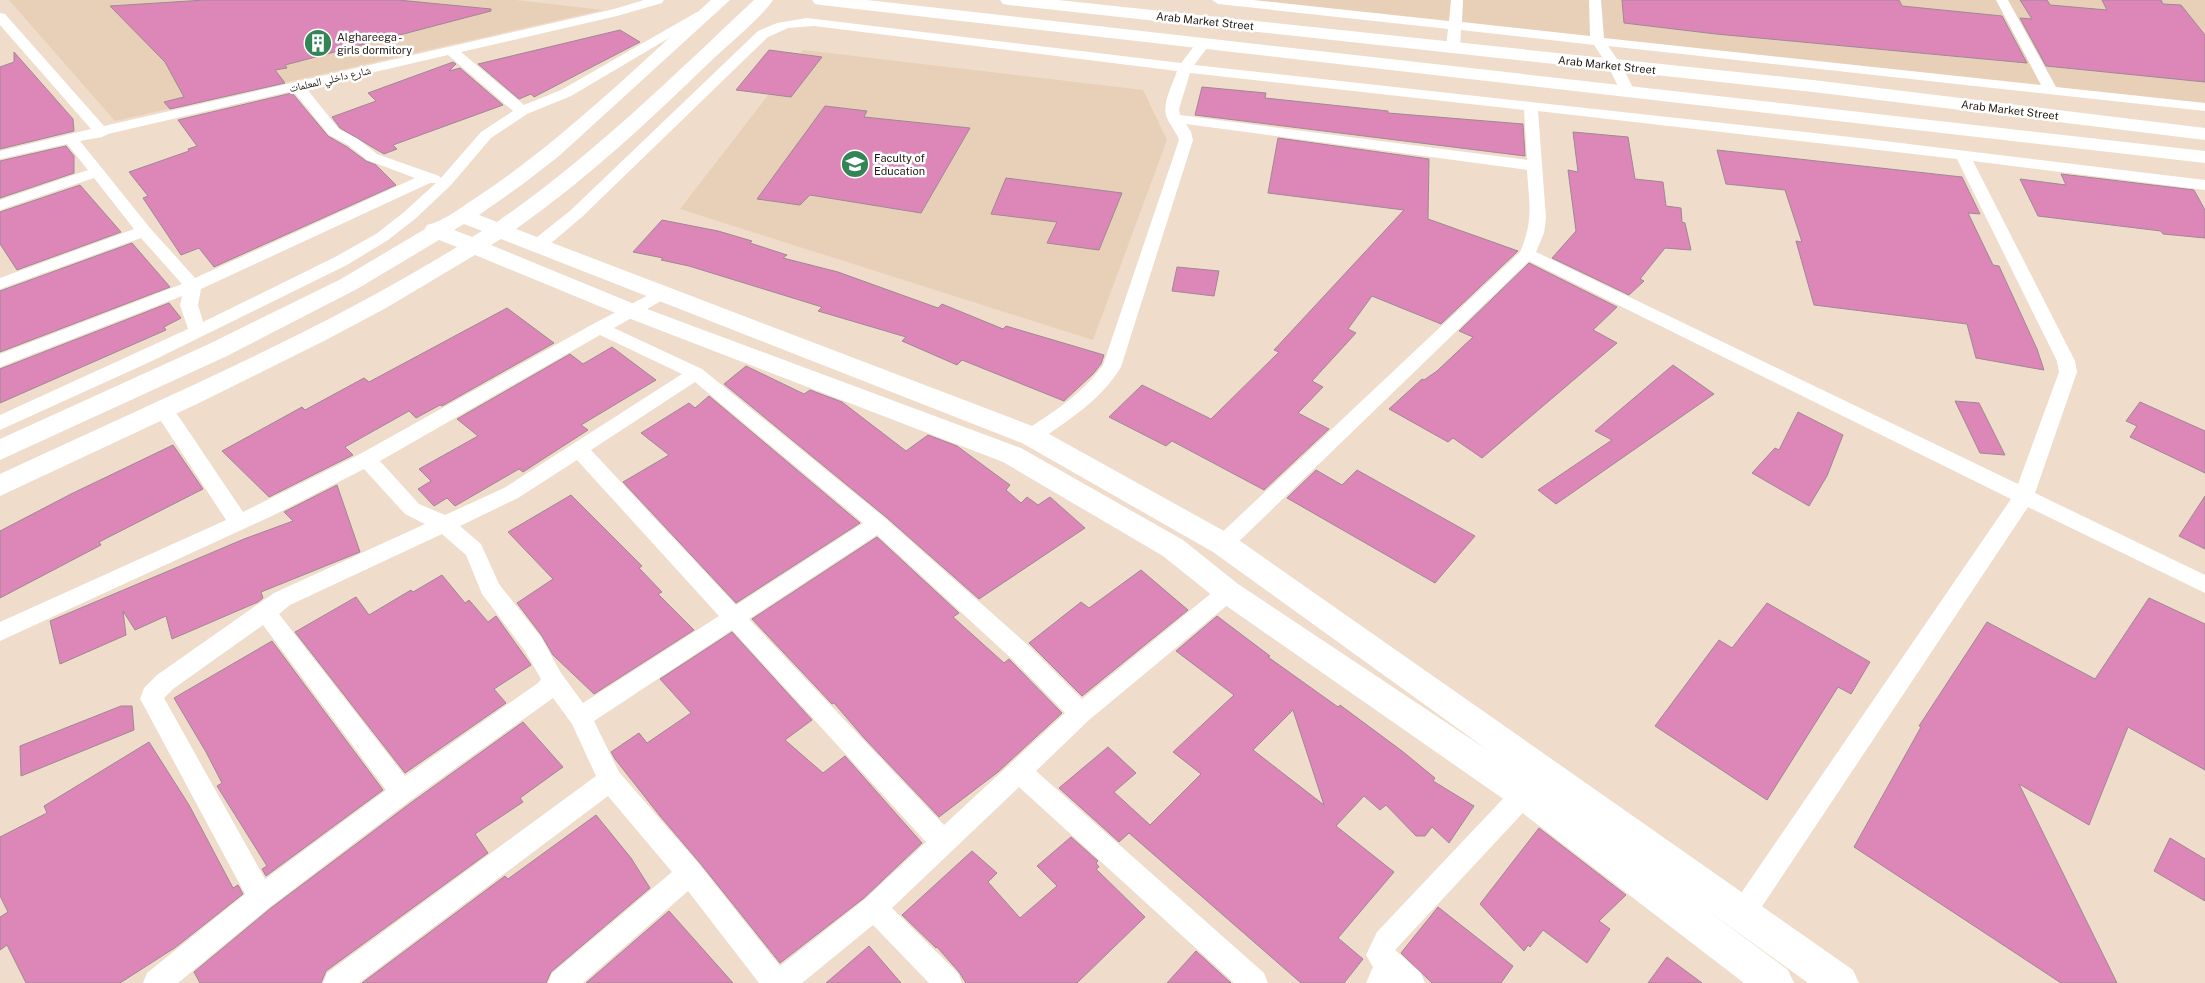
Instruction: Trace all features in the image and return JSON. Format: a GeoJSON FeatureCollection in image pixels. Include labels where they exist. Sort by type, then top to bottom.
{"type":"FeatureCollection","features":[{"type":"Feature","properties":{"kind":"street","name":"شارع داخلي المعلمات"},"geometry":{"type":"LineString","coordinates":[[0,155],[72,140],[617,12],[658,0]]}},
{"type":"Feature","properties":{"kind":"street"},"geometry":{"type":"LineString","coordinates":[[0,486],[237,376],[371,307],[475,246],[560,185],[612,142],[764,0]]}},
{"type":"Feature","properties":{"kind":"street"},"geometry":{"type":"LineString","coordinates":[[821,0],[2205,157]]}},
{"type":"Feature","properties":{"kind":"street","name":"Arab Market Street"},"geometry":{"type":"LineString","coordinates":[[1009,0],[1823,88],[2205,134]]}},
{"type":"Feature","properties":{"kind":"street"},"geometry":{"type":"LineString","coordinates":[[1218,0],[1275,3],[1455,25],[2205,107]]}},
{"type":"Feature","properties":{"kind":"street"},"geometry":{"type":"LineString","coordinates":[[1453,47],[1457,0]]}},
{"type":"Feature","properties":{"kind":"street"},"geometry":{"type":"LineString","coordinates":[[1595,0],[1597,40],[1615,66],[1627,90]]}},
{"type":"Feature","properties":{"kind":"street"},"geometry":{"type":"LineString","coordinates":[[2002,0],[2050,89]]}},
{"type":"Feature","properties":{"kind":"street"},"geometry":{"type":"LineString","coordinates":[[0,423],[198,332],[341,261],[382,237],[409,216],[446,182],[486,135],[522,111],[566,93],[717,4]]}},
{"type":"Feature","properties":{"kind":"street"},"geometry":{"type":"LineString","coordinates":[[0,450],[218,350],[349,284],[435,230],[462,216],[516,180],[552,152],[717,4]]}},
{"type":"Feature","properties":{"kind":"street"},"geometry":{"type":"LineString","coordinates":[[0,16],[102,133]]}},
{"type":"Feature","properties":{"kind":"street"},"geometry":{"type":"LineString","coordinates":[[537,246],[577,213],[763,34],[785,24],[814,22],[1185,68],[1962,155],[2205,185]]}},
{"type":"Feature","properties":{"kind":"street"},"geometry":{"type":"LineString","coordinates":[[1031,436],[1078,405],[1098,388],[1112,367],[1186,140],[1184,132],[1174,118],[1172,109],[1185,68],[1204,43]]}},
{"type":"Feature","properties":{"kind":"street"},"geometry":{"type":"LineString","coordinates":[[451,51],[522,111]]}},
{"type":"Feature","properties":{"kind":"street"},"geometry":{"type":"LineString","coordinates":[[297,87],[334,132],[354,142],[372,157],[427,178],[446,182]]}},
{"type":"Feature","properties":{"kind":"street"},"geometry":{"type":"LineString","coordinates":[[1222,544],[1527,254],[1537,227],[1531,107]]}},
{"type":"Feature","properties":{"kind":"street"},"geometry":{"type":"LineString","coordinates":[[1174,118],[1535,166]]}},
{"type":"Feature","properties":{"kind":"street"},"geometry":{"type":"LineString","coordinates":[[72,140],[144,231],[193,286]]}},
{"type":"Feature","properties":{"kind":"street"},"geometry":{"type":"LineString","coordinates":[[1742,914],[2024,496],[2068,372],[2067,366],[1962,155]]}},
{"type":"Feature","properties":{"kind":"street"},"geometry":{"type":"LineString","coordinates":[[0,205],[98,172]]}},
{"type":"Feature","properties":{"kind":"street"},"geometry":{"type":"LineString","coordinates":[[0,361],[193,286],[427,178]]}},
{"type":"Feature","properties":{"kind":"street"},"geometry":{"type":"LineString","coordinates":[[462,216],[1031,436],[1222,544],[1840,983]]}},
{"type":"Feature","properties":{"kind":"street"},"geometry":{"type":"LineString","coordinates":[[435,230],[631,311],[1012,455],[1173,548],[1228,592],[1524,794],[1775,983]]}},
{"type":"Feature","properties":{"kind":"street"},"geometry":{"type":"LineString","coordinates":[[0,284],[144,231]]}},
{"type":"Feature","properties":{"kind":"street"},"geometry":{"type":"LineString","coordinates":[[1527,254],[2205,585]]}},
{"type":"Feature","properties":{"kind":"street"},"geometry":{"type":"LineString","coordinates":[[193,286],[189,306],[198,332]]}},
{"type":"Feature","properties":{"kind":"street"},"geometry":{"type":"LineString","coordinates":[[0,632],[266,510],[367,459],[662,293]]}},
{"type":"Feature","properties":{"kind":"street"},"geometry":{"type":"LineString","coordinates":[[599,328],[696,373],[878,524],[1021,654],[1081,713]]}},
{"type":"Feature","properties":{"kind":"street"},"geometry":{"type":"LineString","coordinates":[[261,898],[152,699],[152,695],[165,682],[282,599],[511,493],[696,373]]}},
{"type":"Feature","properties":{"kind":"street"},"geometry":{"type":"LineString","coordinates":[[164,410],[238,522]]}},
{"type":"Feature","properties":{"kind":"street"},"geometry":{"type":"LineString","coordinates":[[579,450],[944,843]]}},
{"type":"Feature","properties":{"kind":"street"},"geometry":{"type":"LineString","coordinates":[[367,459],[412,510],[443,524],[474,550],[490,588],[533,644],[553,680],[580,717],[610,780],[690,873],[776,983]]}},
{"type":"Feature","properties":{"kind":"street"},"geometry":{"type":"LineString","coordinates":[[1131,524],[1152,504]]}},
{"type":"Feature","properties":{"kind":"street"},"geometry":{"type":"LineString","coordinates":[[580,717],[878,524]]}},
{"type":"Feature","properties":{"kind":"street"},"geometry":{"type":"LineString","coordinates":[[780,983],[874,908],[1081,713],[1228,592]]}},
{"type":"Feature","properties":{"kind":"street"},"geometry":{"type":"LineString","coordinates":[[265,612],[402,792]]}},
{"type":"Feature","properties":{"kind":"street"},"geometry":{"type":"LineString","coordinates":[[157,983],[261,898],[402,792],[546,690],[553,680]]}},
{"type":"Feature","properties":{"kind":"street"},"geometry":{"type":"LineString","coordinates":[[1018,771],[1254,983]]}},
{"type":"Feature","properties":{"kind":"street"},"geometry":{"type":"LineString","coordinates":[[337,983],[610,780]]}},
{"type":"Feature","properties":{"kind":"street"},"geometry":{"type":"LineString","coordinates":[[1411,983],[1384,973],[1379,955],[1386,941],[1524,794]]}},
{"type":"Feature","properties":{"kind":"street"},"geometry":{"type":"LineString","coordinates":[[562,983],[690,873]]}},
{"type":"Feature","properties":{"kind":"street"},"geometry":{"type":"LineString","coordinates":[[874,908],[948,983]]}},
{"type":"Feature","properties":{"kind":"shaded area"},"geometry":{"type":"Polygon","coordinates":[[[9,0],[515,0],[603,10],[115,121],[9,0]]]}},
{"type":"Feature","properties":{"kind":"shaded area"},"geometry":{"type":"Polygon","coordinates":[[[1218,0],[2205,0],[2205,107],[1218,0]]]}},
{"type":"Feature","properties":{"kind":"shaded area"},"geometry":{"type":"Polygon","coordinates":[[[803,50],[1143,90],[1167,140],[1093,340],[680,209],[803,50]]]}},
{"type":"Feature","properties":{"kind":"building"},"geometry":{"type":"Polygon","coordinates":[[[205,0],[398,0],[491,9],[491,11],[285,65],[287,68],[275,70],[285,83],[170,109],[164,102],[184,97],[165,62],[110,6],[205,0]]]}},
{"type":"Feature","properties":{"kind":"building"},"geometry":{"type":"Polygon","coordinates":[[[1622,0],[1899,0],[1902,6],[2002,16],[2027,63],[1716,34],[1624,23],[1622,0]]]}},
{"type":"Feature","properties":{"kind":"building"},"geometry":{"type":"Polygon","coordinates":[[[2020,0],[2047,0],[2050,5],[2107,10],[2102,0],[2161,0],[2163,4],[2181,5],[2205,35],[2205,82],[2046,66],[2020,18],[2032,19],[2020,0]]]}},
{"type":"Feature","properties":{"kind":"building"},"geometry":{"type":"Polygon","coordinates":[[[620,30],[640,42],[534,97],[531,94],[519,99],[478,64],[620,30]]]}},
{"type":"Feature","properties":{"kind":"building"},"geometry":{"type":"Polygon","coordinates":[[[769,50],[822,57],[791,97],[736,90],[769,50]]]}},
{"type":"Feature","properties":{"kind":"building"},"geometry":{"type":"Polygon","coordinates":[[[14,52],[73,119],[74,131],[0,149],[0,67],[14,62],[14,52]]]}},
{"type":"Feature","properties":{"kind":"building"},"geometry":{"type":"Polygon","coordinates":[[[453,62],[456,64],[449,71],[460,68],[503,105],[393,145],[397,149],[384,154],[340,128],[332,117],[376,101],[368,93],[453,62]]]}},
{"type":"Feature","properties":{"kind":"building"},"geometry":{"type":"Polygon","coordinates":[[[1202,87],[1266,93],[1265,98],[1388,111],[1388,113],[1523,124],[1525,156],[1195,115],[1202,87]]]}},
{"type":"Feature","properties":{"kind":"building"},"geometry":{"type":"Polygon","coordinates":[[[292,93],[328,136],[366,161],[376,165],[396,185],[214,267],[199,248],[181,255],[143,198],[148,196],[129,172],[189,151],[188,149],[197,146],[178,120],[292,93]]]}},
{"type":"Feature","properties":{"kind":"building"},"geometry":{"type":"Polygon","coordinates":[[[825,106],[867,111],[864,117],[970,128],[921,213],[810,195],[800,205],[757,199],[825,106]]]}},
{"type":"Feature","properties":{"kind":"building"},"geometry":{"type":"Polygon","coordinates":[[[1573,132],[1628,137],[1635,179],[1663,182],[1666,206],[1681,208],[1682,222],[1685,223],[1691,250],[1665,248],[1640,279],[1644,281],[1629,295],[1552,258],[1576,231],[1568,170],[1578,172],[1573,132]]]}},
{"type":"Feature","properties":{"kind":"building"},"geometry":{"type":"Polygon","coordinates":[[[1278,138],[1429,159],[1428,219],[1518,251],[1441,324],[1372,296],[1348,329],[1356,333],[1312,381],[1323,387],[1298,413],[1329,429],[1264,490],[1172,441],[1166,446],[1109,417],[1142,385],[1211,419],[1279,352],[1274,350],[1404,210],[1268,193],[1278,138]]]}},
{"type":"Feature","properties":{"kind":"building"},"geometry":{"type":"Polygon","coordinates":[[[66,146],[74,156],[74,173],[0,198],[0,161],[66,146]]]}},
{"type":"Feature","properties":{"kind":"building"},"geometry":{"type":"Polygon","coordinates":[[[1717,150],[1962,177],[1980,214],[1968,213],[1993,265],[1999,266],[2037,349],[2044,370],[1976,358],[1967,324],[1814,305],[1796,241],[1802,242],[1785,190],[1726,184],[1717,150]]]}},
{"type":"Feature","properties":{"kind":"building"},"geometry":{"type":"Polygon","coordinates":[[[2061,174],[2194,190],[2205,210],[2205,238],[2163,234],[2161,231],[2038,216],[2020,179],[2066,185],[2061,174]]]}},
{"type":"Feature","properties":{"kind":"building"},"geometry":{"type":"Polygon","coordinates":[[[1006,178],[1122,193],[1099,250],[1047,243],[1057,222],[991,214],[1006,178]]]}},
{"type":"Feature","properties":{"kind":"building"},"geometry":{"type":"Polygon","coordinates":[[[80,185],[121,232],[17,270],[0,244],[0,212],[80,185]]]}},
{"type":"Feature","properties":{"kind":"building"},"geometry":{"type":"Polygon","coordinates":[[[662,220],[718,231],[752,241],[750,243],[787,255],[783,258],[838,272],[938,308],[942,304],[1003,329],[1006,326],[1104,355],[1101,364],[1093,374],[1064,401],[962,360],[957,365],[902,341],[906,337],[818,311],[822,307],[689,266],[661,260],[663,258],[633,252],[662,220]]]}},
{"type":"Feature","properties":{"kind":"building"},"geometry":{"type":"Polygon","coordinates":[[[132,243],[170,287],[0,352],[0,291],[132,243]]]}},
{"type":"Feature","properties":{"kind":"building"},"geometry":{"type":"Polygon","coordinates":[[[1529,263],[1617,307],[1593,330],[1617,343],[1482,458],[1453,438],[1448,442],[1389,409],[1422,379],[1424,380],[1437,371],[1473,337],[1459,331],[1529,263]]]}},
{"type":"Feature","properties":{"kind":"building"},"geometry":{"type":"Polygon","coordinates":[[[1177,267],[1219,271],[1214,296],[1172,291],[1177,267]]]}},
{"type":"Feature","properties":{"kind":"building"},"geometry":{"type":"Polygon","coordinates":[[[169,303],[181,318],[164,327],[166,330],[0,403],[0,369],[169,303]]]}},
{"type":"Feature","properties":{"kind":"building"},"geometry":{"type":"Polygon","coordinates":[[[507,308],[554,343],[442,406],[440,405],[416,418],[409,411],[345,447],[353,455],[269,497],[222,451],[302,407],[305,410],[364,378],[369,382],[507,308]]]}},
{"type":"Feature","properties":{"kind":"building"},"geometry":{"type":"Polygon","coordinates":[[[612,347],[656,380],[581,425],[588,430],[523,472],[519,469],[455,506],[447,498],[434,506],[418,489],[431,481],[419,469],[478,436],[457,419],[570,354],[583,364],[612,347]]]}},
{"type":"Feature","properties":{"kind":"building"},"geometry":{"type":"Polygon","coordinates":[[[1673,365],[1714,394],[1556,504],[1538,490],[1612,440],[1595,431],[1673,365]]]}},
{"type":"Feature","properties":{"kind":"building"},"geometry":{"type":"Polygon","coordinates":[[[746,366],[804,394],[810,390],[842,402],[906,451],[928,435],[957,446],[1010,485],[1006,490],[1021,503],[1027,497],[1038,505],[1050,497],[1085,528],[979,599],[886,517],[724,384],[746,366]]]}},
{"type":"Feature","properties":{"kind":"building"},"geometry":{"type":"Polygon","coordinates":[[[709,396],[860,523],[736,603],[623,482],[669,455],[641,433],[689,403],[695,408],[709,396]]]}},
{"type":"Feature","properties":{"kind":"building"},"geometry":{"type":"Polygon","coordinates":[[[1955,401],[1979,403],[2005,455],[1980,453],[1955,401]]]}},
{"type":"Feature","properties":{"kind":"building"},"geometry":{"type":"Polygon","coordinates":[[[2140,402],[2205,431],[2205,473],[2130,437],[2137,426],[2126,421],[2140,402]]]}},
{"type":"Feature","properties":{"kind":"building"},"geometry":{"type":"Polygon","coordinates":[[[1798,412],[1843,435],[1827,476],[1809,506],[1752,473],[1775,448],[1779,450],[1798,412]]]}},
{"type":"Feature","properties":{"kind":"building"},"geometry":{"type":"Polygon","coordinates":[[[173,445],[203,489],[99,542],[101,545],[0,598],[0,531],[71,494],[173,445]]]}},
{"type":"Feature","properties":{"kind":"building"},"geometry":{"type":"Polygon","coordinates":[[[1316,470],[1342,485],[1357,470],[1475,536],[1435,583],[1287,498],[1316,470]]]}},
{"type":"Feature","properties":{"kind":"building"},"geometry":{"type":"Polygon","coordinates":[[[337,485],[360,552],[261,592],[263,598],[258,602],[172,639],[166,616],[135,630],[123,611],[126,635],[60,664],[50,621],[244,539],[293,521],[284,512],[337,485]]]}},
{"type":"Feature","properties":{"kind":"building"},"geometry":{"type":"Polygon","coordinates":[[[571,495],[642,566],[639,568],[662,592],[658,594],[694,630],[594,694],[553,655],[542,636],[517,603],[553,579],[508,532],[571,495]]]}},
{"type":"Feature","properties":{"kind":"building"},"geometry":{"type":"Polygon","coordinates":[[[2205,496],[2205,549],[2179,536],[2205,496]]]}},
{"type":"Feature","properties":{"kind":"building"},"geometry":{"type":"Polygon","coordinates":[[[877,537],[959,613],[953,617],[1004,663],[1009,659],[1062,713],[998,772],[939,817],[865,739],[834,703],[832,704],[752,619],[877,537]]]}},
{"type":"Feature","properties":{"kind":"building"},"geometry":{"type":"Polygon","coordinates":[[[1141,570],[1188,610],[1082,696],[1029,643],[1081,602],[1089,608],[1141,570]]]}},
{"type":"Feature","properties":{"kind":"building"},"geometry":{"type":"Polygon","coordinates":[[[442,575],[465,603],[469,600],[488,622],[496,616],[531,665],[494,689],[506,703],[405,773],[295,632],[356,597],[369,615],[411,590],[413,592],[442,575]]]}},
{"type":"Feature","properties":{"kind":"building"},"geometry":{"type":"Polygon","coordinates":[[[2149,598],[2205,624],[2205,770],[2128,727],[2089,825],[2019,784],[2117,983],[2061,983],[1854,847],[1921,727],[1919,726],[1987,622],[2095,679],[2149,598]]]}},
{"type":"Feature","properties":{"kind":"building"},"geometry":{"type":"Polygon","coordinates":[[[1767,603],[1870,662],[1851,694],[1838,687],[1767,800],[1655,726],[1719,640],[1732,648],[1767,603]]]}},
{"type":"Feature","properties":{"kind":"building"},"geometry":{"type":"Polygon","coordinates":[[[1217,616],[1270,656],[1268,657],[1338,707],[1340,705],[1402,751],[1435,778],[1433,781],[1474,806],[1449,843],[1432,827],[1425,836],[1416,836],[1386,805],[1380,810],[1364,796],[1336,826],[1394,872],[1338,938],[1363,959],[1344,983],[1301,983],[1129,833],[1119,842],[1059,788],[1108,747],[1136,773],[1114,792],[1150,825],[1201,774],[1173,752],[1234,695],[1176,651],[1217,616]],[[1293,710],[1253,750],[1324,805],[1293,710]]]}},
{"type":"Feature","properties":{"kind":"building"},"geometry":{"type":"Polygon","coordinates":[[[732,632],[812,720],[785,740],[823,773],[845,756],[922,843],[864,898],[780,963],[660,816],[611,752],[639,733],[647,743],[691,713],[660,679],[732,632]]]}},
{"type":"Feature","properties":{"kind":"building"},"geometry":{"type":"Polygon","coordinates":[[[272,641],[383,790],[266,876],[262,869],[267,866],[217,786],[222,783],[174,698],[272,641]]]}},
{"type":"Feature","properties":{"kind":"building"},"geometry":{"type":"Polygon","coordinates":[[[121,706],[132,706],[134,730],[21,776],[20,746],[121,706]]]}},
{"type":"Feature","properties":{"kind":"building"},"geometry":{"type":"Polygon","coordinates":[[[523,722],[563,767],[520,798],[523,802],[475,834],[488,853],[326,971],[321,983],[200,983],[194,972],[271,908],[412,802],[523,722]]]}},
{"type":"Feature","properties":{"kind":"building"},"geometry":{"type":"Polygon","coordinates":[[[149,742],[189,805],[233,888],[238,885],[243,894],[176,947],[120,983],[26,983],[7,945],[0,950],[0,917],[8,912],[0,896],[0,837],[47,813],[44,806],[149,742]]]}},
{"type":"Feature","properties":{"kind":"building"},"geometry":{"type":"Polygon","coordinates":[[[596,815],[631,858],[650,888],[551,972],[546,983],[362,983],[505,876],[508,879],[596,815]]]}},
{"type":"Feature","properties":{"kind":"building"},"geometry":{"type":"Polygon","coordinates":[[[1539,828],[1626,895],[1599,921],[1610,929],[1587,963],[1543,930],[1530,947],[1528,945],[1524,951],[1480,904],[1539,828]]]}},
{"type":"Feature","properties":{"kind":"building"},"geometry":{"type":"Polygon","coordinates":[[[1071,837],[1098,861],[1096,863],[1099,867],[1096,869],[1145,917],[1077,983],[966,983],[937,947],[902,915],[972,851],[997,873],[988,882],[1020,918],[1057,886],[1037,866],[1071,837]]]}},
{"type":"Feature","properties":{"kind":"building"},"geometry":{"type":"Polygon","coordinates":[[[2170,838],[2205,859],[2205,901],[2154,871],[2170,838]]]}},
{"type":"Feature","properties":{"kind":"building"},"geometry":{"type":"Polygon","coordinates":[[[1438,907],[1513,966],[1501,983],[1432,983],[1401,953],[1438,907]]]}},
{"type":"Feature","properties":{"kind":"building"},"geometry":{"type":"Polygon","coordinates":[[[669,911],[733,983],[586,983],[669,911]]]}},
{"type":"Feature","properties":{"kind":"building"},"geometry":{"type":"Polygon","coordinates":[[[869,946],[901,983],[826,983],[869,946]]]}},
{"type":"Feature","properties":{"kind":"building"},"geometry":{"type":"Polygon","coordinates":[[[1196,951],[1231,983],[1167,983],[1196,951]]]}},
{"type":"Feature","properties":{"kind":"building"},"geometry":{"type":"Polygon","coordinates":[[[1667,957],[1702,983],[1648,983],[1667,957]]]}},
{"type":"Feature","properties":{"kind":"place","name":"Alghareega - girls dormitory"},"geometry":{"type":"Point","coordinates":[318,43]}},
{"type":"Feature","properties":{"kind":"place","name":"Faculty of Education"},"geometry":{"type":"Point","coordinates":[855,164]}}]}
